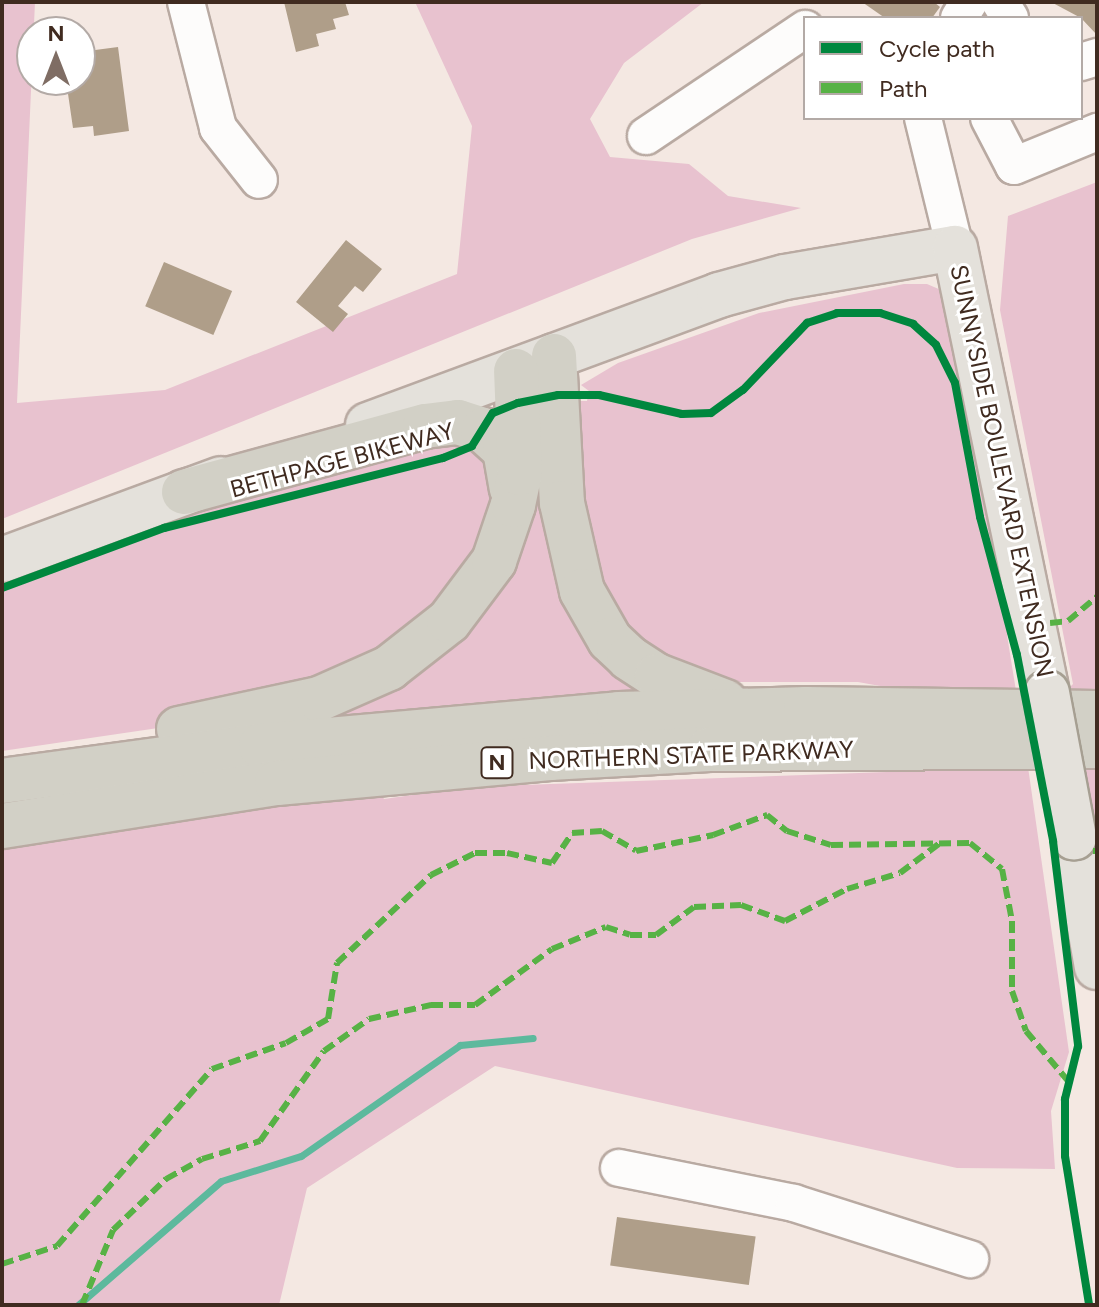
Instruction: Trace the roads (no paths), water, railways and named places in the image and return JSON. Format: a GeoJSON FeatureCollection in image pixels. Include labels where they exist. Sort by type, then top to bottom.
{"type":"FeatureCollection","features":[{"type":"Feature","properties":{"kind":"highway"},"geometry":{"type":"LineString","coordinates":[[2,779],[150,735],[319,699],[389,668],[449,621],[494,561],[520,473],[535,363]]}},
{"type":"Feature","properties":{"kind":"highway"},"geometry":{"type":"LineString","coordinates":[[535,363],[574,568],[599,621],[629,658],[657,676],[697,695],[767,711]]}},
{"type":"Feature","properties":{"kind":"highway"},"geometry":{"type":"LineString","coordinates":[[184,492],[425,426],[458,422],[483,430],[505,450],[513,505]]}},
{"type":"Feature","properties":{"kind":"highway","name":"NORTHERN STATE PARKWAY"},"geometry":{"type":"LineString","coordinates":[[2,779],[442,727],[619,714],[767,711],[1097,713]]}},
{"type":"Feature","properties":{"kind":"highway","name":"NORTHERN STATE PARKWAY"},"geometry":{"type":"LineString","coordinates":[[2,826],[277,783],[550,758],[710,749],[1097,746]]}},
{"type":"Feature","properties":{"kind":"main road","name":"SUNNYSIDE BOULEVARD EXTENSION"},"geometry":{"type":"LineString","coordinates":[[2,560],[719,295],[814,271],[955,248],[1047,693],[1097,967]]}},
{"type":"Feature","properties":{"kind":"street"},"geometry":{"type":"LineString","coordinates":[[186,2],[218,128],[259,180]]}},
{"type":"Feature","properties":{"kind":"street"},"geometry":{"type":"LineString","coordinates":[[646,136],[803,23]]}},
{"type":"Feature","properties":{"kind":"street"},"geometry":{"type":"LineString","coordinates":[[923,120],[955,248]]}},
{"type":"Feature","properties":{"kind":"street"},"geometry":{"type":"LineString","coordinates":[[990,120],[1014,166],[1097,132]]}},
{"type":"Feature","properties":{"kind":"street"},"geometry":{"type":"LineString","coordinates":[[619,1168],[794,1203],[970,1259]]}},
{"type":"Feature","properties":{"kind":"waterway"},"geometry":{"type":"LineString","coordinates":[[78,1305],[221,1181],[301,1156],[460,1045],[533,1038]]}}]}
